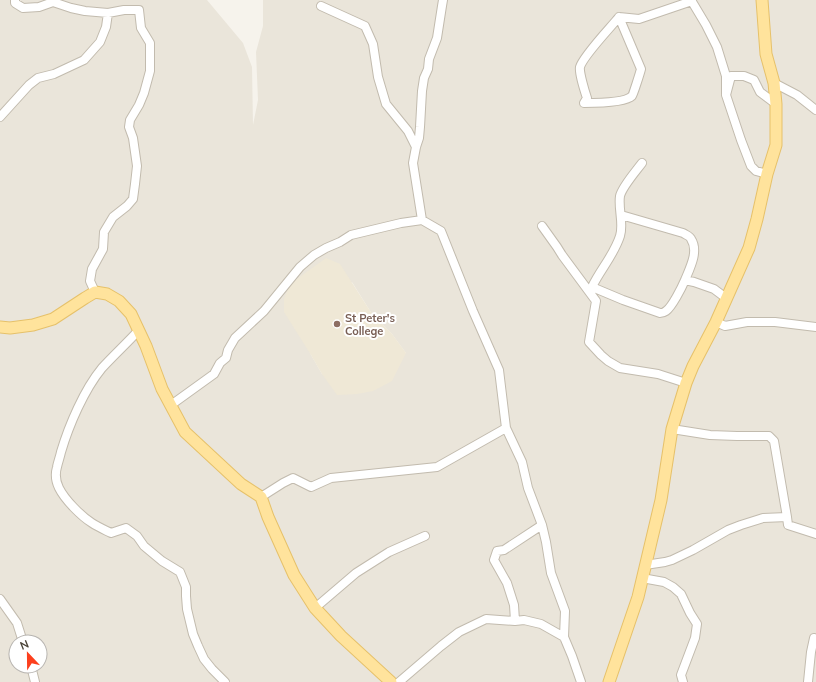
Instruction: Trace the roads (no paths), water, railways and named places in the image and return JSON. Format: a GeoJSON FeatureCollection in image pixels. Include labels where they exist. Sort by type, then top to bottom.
{"type":"FeatureCollection","features":[{"type":"Feature","properties":{"kind":"main road"},"geometry":{"type":"LineString","coordinates":[[609,682],[638,597],[661,500],[672,429],[686,383],[716,322],[749,248],[767,174],[776,145],[776,104],[774,83],[766,54],[762,0]]}},
{"type":"Feature","properties":{"kind":"main road"},"geometry":{"type":"LineString","coordinates":[[0,328],[33,325],[53,319],[96,292],[107,294],[119,301],[131,314],[146,346],[162,389],[185,432],[241,484],[262,497],[268,517],[294,575],[315,608],[341,636],[391,682]]}},
{"type":"Feature","properties":{"kind":"street"},"geometry":{"type":"LineString","coordinates":[[15,0],[15,3],[23,8],[39,7],[53,2],[85,11],[108,13],[124,10],[139,10],[141,28],[150,43],[150,71],[144,93],[130,120],[129,127],[133,138],[136,166],[133,199],[113,217],[104,232],[103,249],[92,269],[90,280],[96,292]]}},
{"type":"Feature","properties":{"kind":"street"},"geometry":{"type":"LineString","coordinates":[[422,220],[413,163],[420,127],[424,78],[437,38],[442,0]]}},
{"type":"Feature","properties":{"kind":"street"},"geometry":{"type":"LineString","coordinates":[[619,17],[639,19],[691,1],[706,25],[717,47],[726,76],[726,95],[751,166],[756,171],[767,174]]}},
{"type":"Feature","properties":{"kind":"street"},"geometry":{"type":"LineString","coordinates":[[321,6],[365,26],[374,44],[378,77],[386,104],[408,131],[416,147]]}},
{"type":"Feature","properties":{"kind":"street"},"geometry":{"type":"LineString","coordinates":[[0,117],[29,85],[38,78],[54,74],[84,60],[100,42],[106,27],[108,13]]}},
{"type":"Feature","properties":{"kind":"street"},"geometry":{"type":"LineString","coordinates":[[619,17],[641,69],[632,97],[600,103],[584,103],[587,98],[580,67],[598,41],[619,17]]}},
{"type":"Feature","properties":{"kind":"street"},"geometry":{"type":"LineString","coordinates":[[726,95],[731,76],[744,76],[754,80],[760,92],[776,104]]}},
{"type":"Feature","properties":{"kind":"street"},"geometry":{"type":"LineString","coordinates":[[774,83],[796,95],[816,110]]}},
{"type":"Feature","properties":{"kind":"street"},"geometry":{"type":"LineString","coordinates":[[642,163],[622,190],[620,201],[620,237],[611,257],[597,276],[592,287],[596,300],[588,342],[608,361],[620,368],[658,374],[686,383]]}},
{"type":"Feature","properties":{"kind":"street"},"geometry":{"type":"LineString","coordinates":[[592,287],[660,313],[664,313],[668,310],[681,290],[694,257],[694,245],[691,237],[683,233],[621,216]]}},
{"type":"Feature","properties":{"kind":"street"},"geometry":{"type":"LineString","coordinates":[[171,405],[214,374],[220,363],[226,358],[228,350],[235,338],[264,310],[300,267],[314,255],[351,235],[401,223],[422,220],[441,231],[473,311],[499,370],[506,428],[522,462],[528,488],[542,525],[551,573],[565,611],[564,637],[582,682]]}},
{"type":"Feature","properties":{"kind":"street"},"geometry":{"type":"LineString","coordinates":[[542,226],[596,300]]}},
{"type":"Feature","properties":{"kind":"street"},"geometry":{"type":"LineString","coordinates":[[685,280],[714,289],[726,298]]}},
{"type":"Feature","properties":{"kind":"street"},"geometry":{"type":"LineString","coordinates":[[716,322],[725,326],[747,322],[775,322],[816,327]]}},
{"type":"Feature","properties":{"kind":"street"},"geometry":{"type":"LineString","coordinates":[[138,331],[102,368],[92,383],[67,434],[56,468],[56,477],[59,488],[64,496],[87,520],[111,533],[126,528],[137,536],[144,546],[162,561],[180,572],[186,587],[187,609],[198,646],[204,659],[225,682]]}},
{"type":"Feature","properties":{"kind":"street"},"geometry":{"type":"LineString","coordinates":[[262,497],[293,478],[311,487],[331,478],[437,467],[506,428]]}},
{"type":"Feature","properties":{"kind":"street"},"geometry":{"type":"LineString","coordinates":[[672,429],[710,435],[769,436],[774,441],[788,525],[816,534]]}},
{"type":"Feature","properties":{"kind":"street"},"geometry":{"type":"LineString","coordinates":[[645,565],[672,560],[728,530],[741,525],[763,518],[787,517]]}},
{"type":"Feature","properties":{"kind":"street"},"geometry":{"type":"LineString","coordinates":[[515,621],[514,605],[507,583],[494,560],[497,551],[504,550],[542,525]]}},
{"type":"Feature","properties":{"kind":"street"},"geometry":{"type":"LineString","coordinates":[[315,608],[356,574],[389,552],[425,536]]}},
{"type":"Feature","properties":{"kind":"street"},"geometry":{"type":"LineString","coordinates":[[642,578],[664,582],[673,587],[681,594],[697,624],[695,638],[681,675],[683,682]]}},
{"type":"Feature","properties":{"kind":"street"},"geometry":{"type":"LineString","coordinates":[[0,599],[17,623],[20,634]]}},
{"type":"Feature","properties":{"kind":"street"},"geometry":{"type":"LineString","coordinates":[[399,682],[459,632],[486,619],[515,621],[524,620],[541,624],[564,637]]}},
{"type":"Feature","properties":{"kind":"street"},"geometry":{"type":"LineString","coordinates":[[808,682],[814,638]]}},
{"type":"Feature","properties":{"kind":"place","name":"St Peter's College"},"geometry":{"type":"Point","coordinates":[337,324]}}]}
